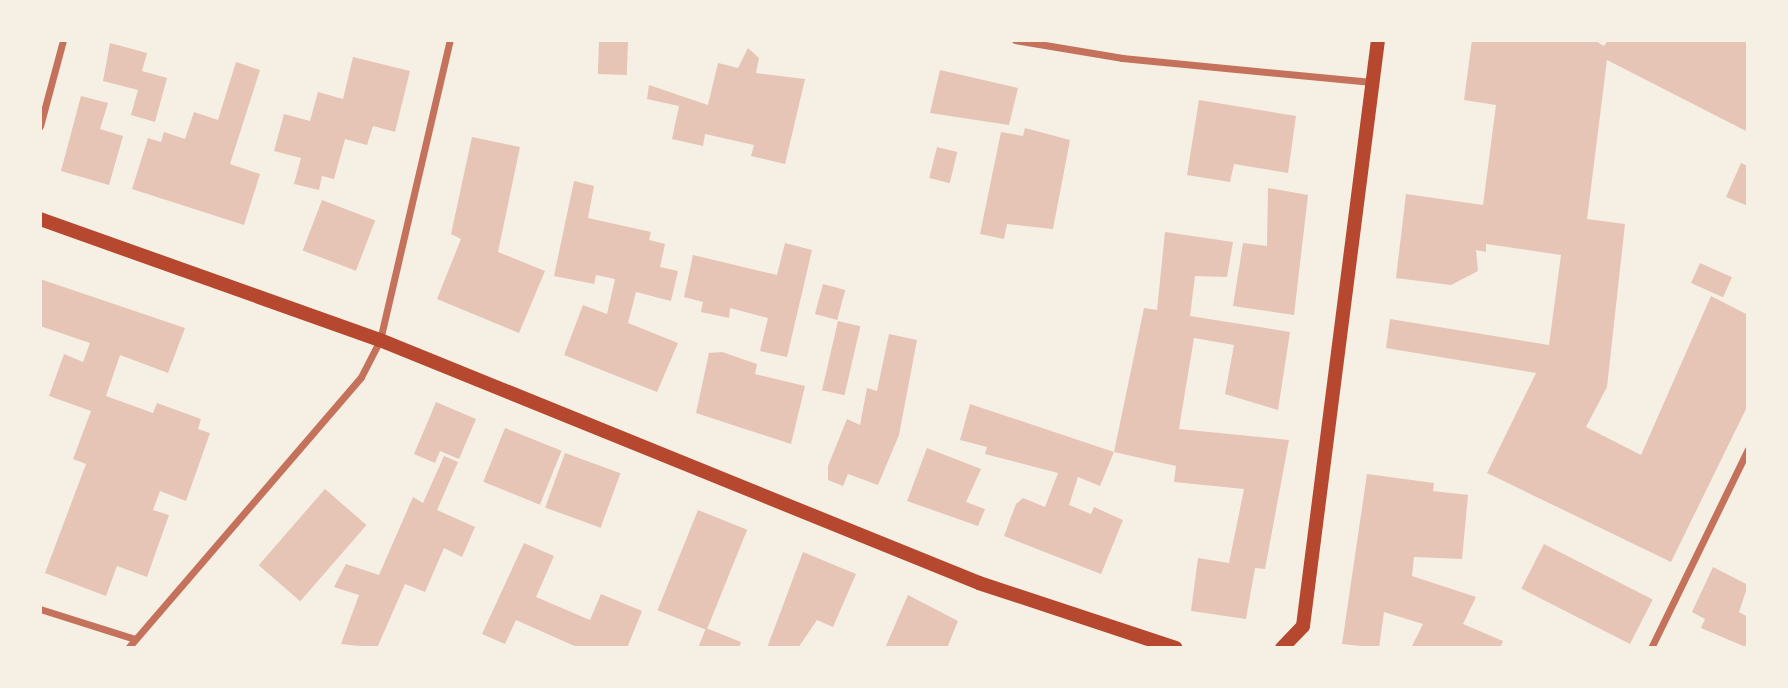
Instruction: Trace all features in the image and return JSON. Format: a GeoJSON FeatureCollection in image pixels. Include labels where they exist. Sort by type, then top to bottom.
{"type":"FeatureCollection","features":[{"type":"Feature","properties":{"kind":"main road"},"geometry":{"type":"LineString","coordinates":[[1282,648],[1303,626],[1378,40]]}},
{"type":"Feature","properties":{"kind":"main road"},"geometry":{"type":"LineString","coordinates":[[40,219],[380,341],[979,583],[1176,648]]}},
{"type":"Feature","properties":{"kind":"street"},"geometry":{"type":"LineString","coordinates":[[40,126],[63,40]]}},
{"type":"Feature","properties":{"kind":"street"},"geometry":{"type":"LineString","coordinates":[[128,648],[282,475],[361,377],[380,341],[450,40]]}},
{"type":"Feature","properties":{"kind":"street"},"geometry":{"type":"LineString","coordinates":[[1015,40],[1122,58],[1372,82]]}},
{"type":"Feature","properties":{"kind":"street"},"geometry":{"type":"LineString","coordinates":[[1651,648],[1748,449]]}},
{"type":"Feature","properties":{"kind":"street"},"geometry":{"type":"LineString","coordinates":[[40,609],[135,639]]}},
{"type":"Feature","properties":{"kind":"building"},"geometry":{"type":"Polygon","coordinates":[[[599,40],[628,41],[627,75],[598,74],[599,40]]]}},
{"type":"Feature","properties":{"kind":"building"},"geometry":{"type":"Polygon","coordinates":[[[1472,40],[1594,40],[1604,46],[1608,40],[1748,40],[1748,132],[1607,60],[1587,219],[1625,224],[1607,387],[1586,427],[1641,455],[1711,296],[1748,315],[1748,405],[1671,562],[1487,473],[1536,373],[1386,348],[1390,319],[1549,345],[1561,255],[1486,244],[1486,252],[1476,250],[1478,271],[1451,285],[1396,278],[1406,194],[1483,205],[1496,105],[1464,100],[1472,40]]]}},
{"type":"Feature","properties":{"kind":"building"},"geometry":{"type":"Polygon","coordinates":[[[110,43],[147,53],[142,71],[167,78],[155,122],[131,115],[138,90],[103,81],[110,43]]]}},
{"type":"Feature","properties":{"kind":"building"},"geometry":{"type":"Polygon","coordinates":[[[748,48],[759,58],[756,73],[805,79],[785,164],[751,156],[754,145],[705,134],[703,146],[672,139],[679,106],[647,99],[649,85],[708,105],[718,63],[738,68],[748,48]]]}},
{"type":"Feature","properties":{"kind":"building"},"geometry":{"type":"Polygon","coordinates":[[[353,57],[410,71],[395,132],[373,126],[367,145],[345,139],[334,179],[322,176],[319,190],[294,184],[301,158],[274,151],[284,114],[310,121],[318,92],[343,99],[353,57]]]}},
{"type":"Feature","properties":{"kind":"building"},"geometry":{"type":"Polygon","coordinates":[[[236,62],[260,70],[230,164],[260,174],[244,225],[132,189],[148,138],[161,142],[164,132],[185,139],[194,112],[218,120],[236,62]]]}},
{"type":"Feature","properties":{"kind":"building"},"geometry":{"type":"Polygon","coordinates":[[[940,70],[1018,88],[1009,125],[930,113],[940,70]]]}},
{"type":"Feature","properties":{"kind":"building"},"geometry":{"type":"Polygon","coordinates":[[[81,96],[108,103],[100,129],[123,136],[109,185],[61,171],[81,96]]]}},
{"type":"Feature","properties":{"kind":"building"},"geometry":{"type":"Polygon","coordinates":[[[1199,100],[1296,116],[1288,173],[1234,164],[1230,182],[1187,175],[1199,100]]]}},
{"type":"Feature","properties":{"kind":"building"},"geometry":{"type":"Polygon","coordinates":[[[1025,128],[1070,140],[1053,229],[1007,224],[1004,239],[980,234],[1001,132],[1023,136],[1025,128]]]}},
{"type":"Feature","properties":{"kind":"building"},"geometry":{"type":"Polygon","coordinates":[[[472,137],[520,147],[498,252],[545,271],[519,333],[437,299],[461,239],[451,234],[472,137]]]}},
{"type":"Feature","properties":{"kind":"building"},"geometry":{"type":"Polygon","coordinates":[[[937,147],[957,152],[950,183],[929,178],[937,147]]]}},
{"type":"Feature","properties":{"kind":"building"},"geometry":{"type":"Polygon","coordinates":[[[1741,163],[1748,166],[1748,206],[1726,197],[1741,163]]]}},
{"type":"Feature","properties":{"kind":"building"},"geometry":{"type":"Polygon","coordinates":[[[574,181],[594,186],[588,218],[651,232],[649,240],[665,244],[660,267],[678,271],[671,301],[636,292],[628,323],[678,343],[657,392],[564,355],[583,305],[607,314],[615,279],[596,275],[594,284],[554,276],[574,181]]]}},
{"type":"Feature","properties":{"kind":"building"},"geometry":{"type":"Polygon","coordinates":[[[1268,188],[1308,195],[1294,315],[1233,306],[1243,243],[1267,246],[1268,188]]]}},
{"type":"Feature","properties":{"kind":"building"},"geometry":{"type":"Polygon","coordinates":[[[322,200],[375,220],[356,271],[303,250],[322,200]]]}},
{"type":"Feature","properties":{"kind":"building"},"geometry":{"type":"Polygon","coordinates":[[[1165,232],[1233,242],[1227,277],[1195,276],[1190,316],[1290,332],[1278,410],[1225,394],[1234,345],[1194,338],[1179,429],[1289,440],[1265,569],[1255,568],[1246,619],[1191,611],[1198,558],[1229,563],[1244,489],[1174,482],[1176,466],[1114,452],[1144,308],[1157,310],[1165,232]]]}},
{"type":"Feature","properties":{"kind":"building"},"geometry":{"type":"Polygon","coordinates":[[[785,243],[812,250],[787,357],[760,351],[768,318],[730,308],[729,318],[701,312],[703,302],[684,297],[693,255],[777,275],[785,243]]]}},
{"type":"Feature","properties":{"kind":"building"},"geometry":{"type":"Polygon","coordinates":[[[1700,263],[1732,277],[1723,297],[1691,283],[1700,263]]]}},
{"type":"Feature","properties":{"kind":"building"},"geometry":{"type":"Polygon","coordinates":[[[40,279],[185,328],[168,373],[120,355],[106,396],[153,413],[157,403],[201,419],[198,429],[210,433],[186,501],[160,491],[153,510],[169,515],[147,577],[117,566],[106,596],[45,573],[86,464],[73,459],[91,411],[49,396],[64,354],[83,362],[90,343],[40,326],[40,279]]]}},
{"type":"Feature","properties":{"kind":"building"},"geometry":{"type":"Polygon","coordinates":[[[823,284],[845,290],[837,320],[815,314],[823,284]]]}},
{"type":"Feature","properties":{"kind":"building"},"geometry":{"type":"Polygon","coordinates":[[[838,321],[860,326],[844,395],[822,390],[838,321]]]}},
{"type":"Feature","properties":{"kind":"building"},"geometry":{"type":"Polygon","coordinates":[[[889,334],[917,340],[899,435],[878,485],[848,474],[843,486],[828,480],[828,466],[847,419],[860,425],[867,388],[877,391],[889,334]]]}},
{"type":"Feature","properties":{"kind":"building"},"geometry":{"type":"Polygon","coordinates":[[[722,352],[757,364],[755,374],[805,386],[791,444],[696,413],[709,353],[722,352]]]}},
{"type":"Feature","properties":{"kind":"building"},"geometry":{"type":"Polygon","coordinates":[[[436,402],[476,419],[459,459],[440,451],[435,463],[414,454],[436,402]]]}},
{"type":"Feature","properties":{"kind":"building"},"geometry":{"type":"Polygon","coordinates":[[[970,404],[1114,452],[1100,486],[1078,477],[1069,505],[1091,514],[1094,507],[1123,520],[1101,574],[1004,536],[1016,504],[1023,498],[1045,507],[1058,473],[985,454],[987,447],[960,440],[970,404]]]}},
{"type":"Feature","properties":{"kind":"building"},"geometry":{"type":"Polygon","coordinates":[[[505,428],[562,451],[540,505],[483,482],[505,428]]]}},
{"type":"Feature","properties":{"kind":"building"},"geometry":{"type":"Polygon","coordinates":[[[927,448],[981,469],[966,502],[985,509],[978,526],[907,501],[927,448]]]}},
{"type":"Feature","properties":{"kind":"building"},"geometry":{"type":"Polygon","coordinates":[[[565,453],[620,473],[601,528],[545,508],[565,453]]]}},
{"type":"Feature","properties":{"kind":"building"},"geometry":{"type":"Polygon","coordinates":[[[444,456],[458,462],[437,510],[475,527],[462,557],[444,548],[425,592],[405,584],[377,648],[341,644],[359,595],[334,587],[346,564],[379,575],[413,497],[423,503],[444,456]]]}},
{"type":"Feature","properties":{"kind":"building"},"geometry":{"type":"Polygon","coordinates":[[[1367,474],[1434,483],[1433,491],[1468,495],[1462,559],[1414,557],[1412,576],[1476,597],[1463,624],[1503,641],[1500,648],[1411,648],[1423,624],[1384,612],[1379,648],[1342,644],[1367,474]]]}},
{"type":"Feature","properties":{"kind":"building"},"geometry":{"type":"Polygon","coordinates":[[[325,489],[367,525],[300,601],[259,565],[325,489]]]}},
{"type":"Feature","properties":{"kind":"building"},"geometry":{"type":"Polygon","coordinates":[[[698,510],[747,530],[707,630],[658,610],[698,510]]]}},
{"type":"Feature","properties":{"kind":"building"},"geometry":{"type":"Polygon","coordinates":[[[524,543],[554,556],[536,597],[590,620],[601,594],[642,611],[627,648],[579,648],[516,620],[505,644],[482,634],[524,543]]]}},
{"type":"Feature","properties":{"kind":"building"},"geometry":{"type":"Polygon","coordinates":[[[1544,544],[1653,599],[1630,644],[1521,589],[1544,544]]]}},
{"type":"Feature","properties":{"kind":"building"},"geometry":{"type":"Polygon","coordinates":[[[803,552],[856,574],[833,627],[817,620],[798,648],[767,648],[803,552]]]}},
{"type":"Feature","properties":{"kind":"building"},"geometry":{"type":"Polygon","coordinates":[[[1713,567],[1748,585],[1739,612],[1748,617],[1748,648],[1701,628],[1705,619],[1692,612],[1713,567]]]}},
{"type":"Feature","properties":{"kind":"building"},"geometry":{"type":"Polygon","coordinates":[[[908,595],[958,621],[947,648],[885,648],[908,595]]]}},
{"type":"Feature","properties":{"kind":"building"},"geometry":{"type":"Polygon","coordinates":[[[706,628],[741,642],[739,648],[698,648],[706,628]]]}}]}
